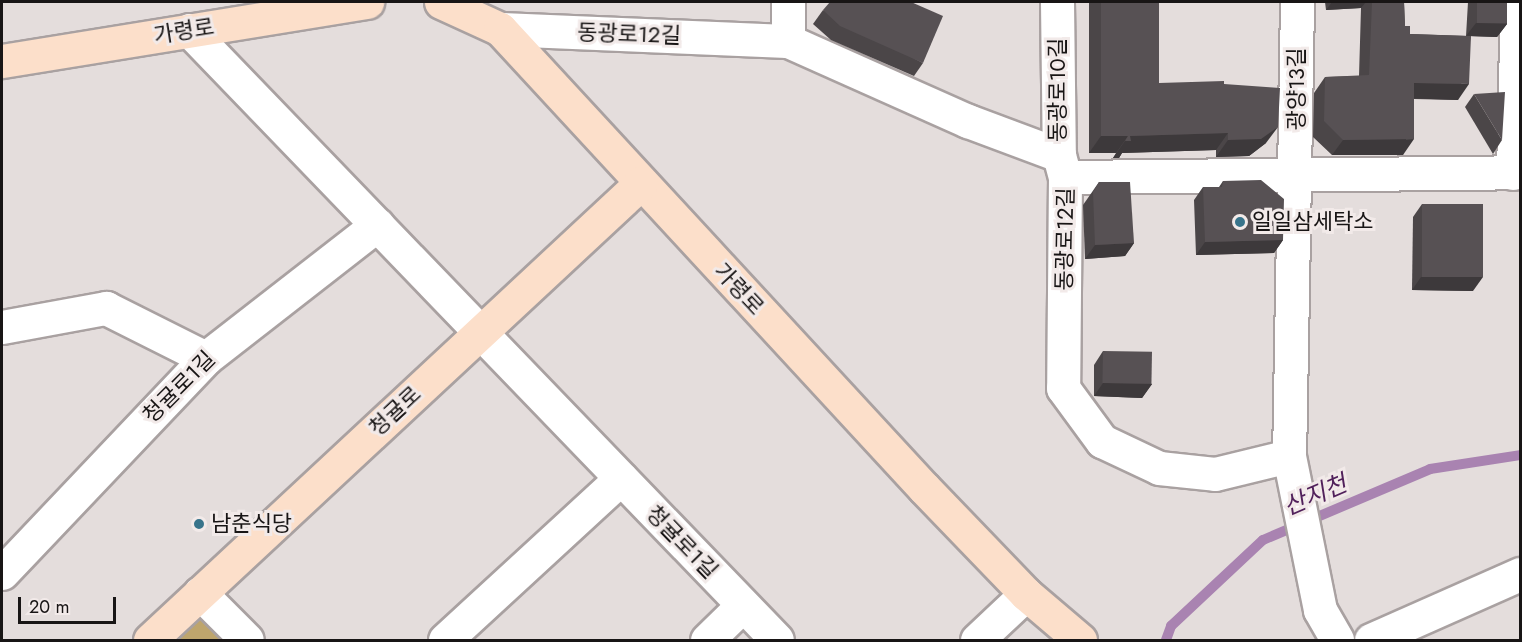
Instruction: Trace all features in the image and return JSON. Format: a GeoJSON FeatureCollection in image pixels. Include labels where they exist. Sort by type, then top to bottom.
{"type":"FeatureCollection","features":[{"type":"Feature","properties":{"kind":"main road","name":"가령로"},"geometry":{"type":"LineString","coordinates":[[2,60],[367,2]]}},
{"type":"Feature","properties":{"kind":"main road","name":"가령로"},"geometry":{"type":"LineString","coordinates":[[441,2],[500,29],[1026,594],[1080,640]]}},
{"type":"Feature","properties":{"kind":"main road","name":"청귤로"},"geometry":{"type":"LineString","coordinates":[[150,640],[641,183]]}},
{"type":"Feature","properties":{"kind":"street"},"geometry":{"type":"LineString","coordinates":[[788,2],[788,41]]}},
{"type":"Feature","properties":{"kind":"street","name":"동광로10길"},"geometry":{"type":"LineString","coordinates":[[1057,2],[1062,166]]}},
{"type":"Feature","properties":{"kind":"street","name":"광양13길"},"geometry":{"type":"LineString","coordinates":[[1297,2],[1297,177],[1289,456],[1320,610],[1337,640]]}},
{"type":"Feature","properties":{"kind":"street"},"geometry":{"type":"LineString","coordinates":[[1517,2],[1517,173]]}},
{"type":"Feature","properties":{"kind":"street","name":"동광로12길"},"geometry":{"type":"LineString","coordinates":[[500,29],[788,41],[968,121],[1062,166],[1297,177],[1517,173]]}},
{"type":"Feature","properties":{"kind":"street","name":"청귤로1길"},"geometry":{"type":"LineString","coordinates":[[189,30],[777,640]]}},
{"type":"Feature","properties":{"kind":"street","name":"동광로12길"},"geometry":{"type":"LineString","coordinates":[[1062,166],[1064,388],[1102,441],[1159,468],[1215,474],[1289,456]]}},
{"type":"Feature","properties":{"kind":"street","name":"청귤로1길"},"geometry":{"type":"LineString","coordinates":[[2,573],[206,358],[377,225]]}},
{"type":"Feature","properties":{"kind":"street"},"geometry":{"type":"LineString","coordinates":[[2,327],[106,308],[206,358]]}},
{"type":"Feature","properties":{"kind":"street"},"geometry":{"type":"LineString","coordinates":[[445,640],[621,478]]}},
{"type":"Feature","properties":{"kind":"street"},"geometry":{"type":"LineString","coordinates":[[1371,640],[1521,574]]}},
{"type":"Feature","properties":{"kind":"street"},"geometry":{"type":"LineString","coordinates":[[201,593],[247,640]]}},
{"type":"Feature","properties":{"kind":"street"},"geometry":{"type":"LineString","coordinates":[[977,640],[1026,594]]}},
{"type":"Feature","properties":{"kind":"street"},"geometry":{"type":"LineString","coordinates":[[707,640],[743,605]]}},
{"type":"Feature","properties":{"kind":"shaded area"},"geometry":{"type":"Polygon","coordinates":[[[200,615],[232,640],[173,640],[200,615]]]}},
{"type":"Feature","properties":{"kind":"building"},"geometry":{"type":"Polygon","coordinates":[[[830,2],[911,2],[943,16],[923,63],[840,26],[823,10],[830,2]]]}},
{"type":"Feature","properties":{"kind":"building"},"geometry":{"type":"Polygon","coordinates":[[[1101,2],[1159,2],[1159,83],[1224,81],[1224,84],[1280,88],[1278,127],[1261,139],[1228,140],[1228,133],[1130,136],[1131,141],[1125,141],[1128,136],[1101,136],[1101,2]]]}},
{"type":"Feature","properties":{"kind":"building"},"geometry":{"type":"Polygon","coordinates":[[[1372,2],[1404,2],[1405,26],[1410,26],[1410,34],[1471,36],[1469,84],[1414,83],[1414,139],[1343,140],[1324,121],[1325,77],[1369,75],[1372,2]]]}},
{"type":"Feature","properties":{"kind":"building"},"geometry":{"type":"Polygon","coordinates":[[[1477,2],[1507,2],[1507,23],[1477,23],[1477,2]]]}},
{"type":"Feature","properties":{"kind":"building"},"geometry":{"type":"Polygon","coordinates":[[[1505,92],[1502,140],[1474,94],[1505,92]]]}},
{"type":"Feature","properties":{"kind":"building"},"geometry":{"type":"Polygon","coordinates":[[[1261,180],[1284,199],[1283,240],[1205,242],[1203,187],[1222,187],[1223,181],[1261,180]]]}},
{"type":"Feature","properties":{"kind":"building"},"geometry":{"type":"Polygon","coordinates":[[[1099,182],[1130,182],[1134,243],[1095,245],[1093,192],[1099,182]]]}},
{"type":"Feature","properties":{"kind":"building"},"geometry":{"type":"Polygon","coordinates":[[[1422,204],[1483,204],[1483,277],[1422,277],[1422,204]]]}},
{"type":"Feature","properties":{"kind":"building"},"geometry":{"type":"Polygon","coordinates":[[[1103,351],[1152,352],[1151,384],[1102,383],[1103,351]]]}},
{"type":"Feature","properties":{"kind":"waterway","name":"산지천"},"geometry":{"type":"LineString","coordinates":[[1166,640],[1171,626],[1263,540],[1430,469],[1520,455]]}},
{"type":"Feature","properties":{"kind":"place","name":"일일삼세탁소"},"geometry":{"type":"Point","coordinates":[1240,222]}},
{"type":"Feature","properties":{"kind":"place","name":"남춘식당"},"geometry":{"type":"Point","coordinates":[199,524]}}]}
